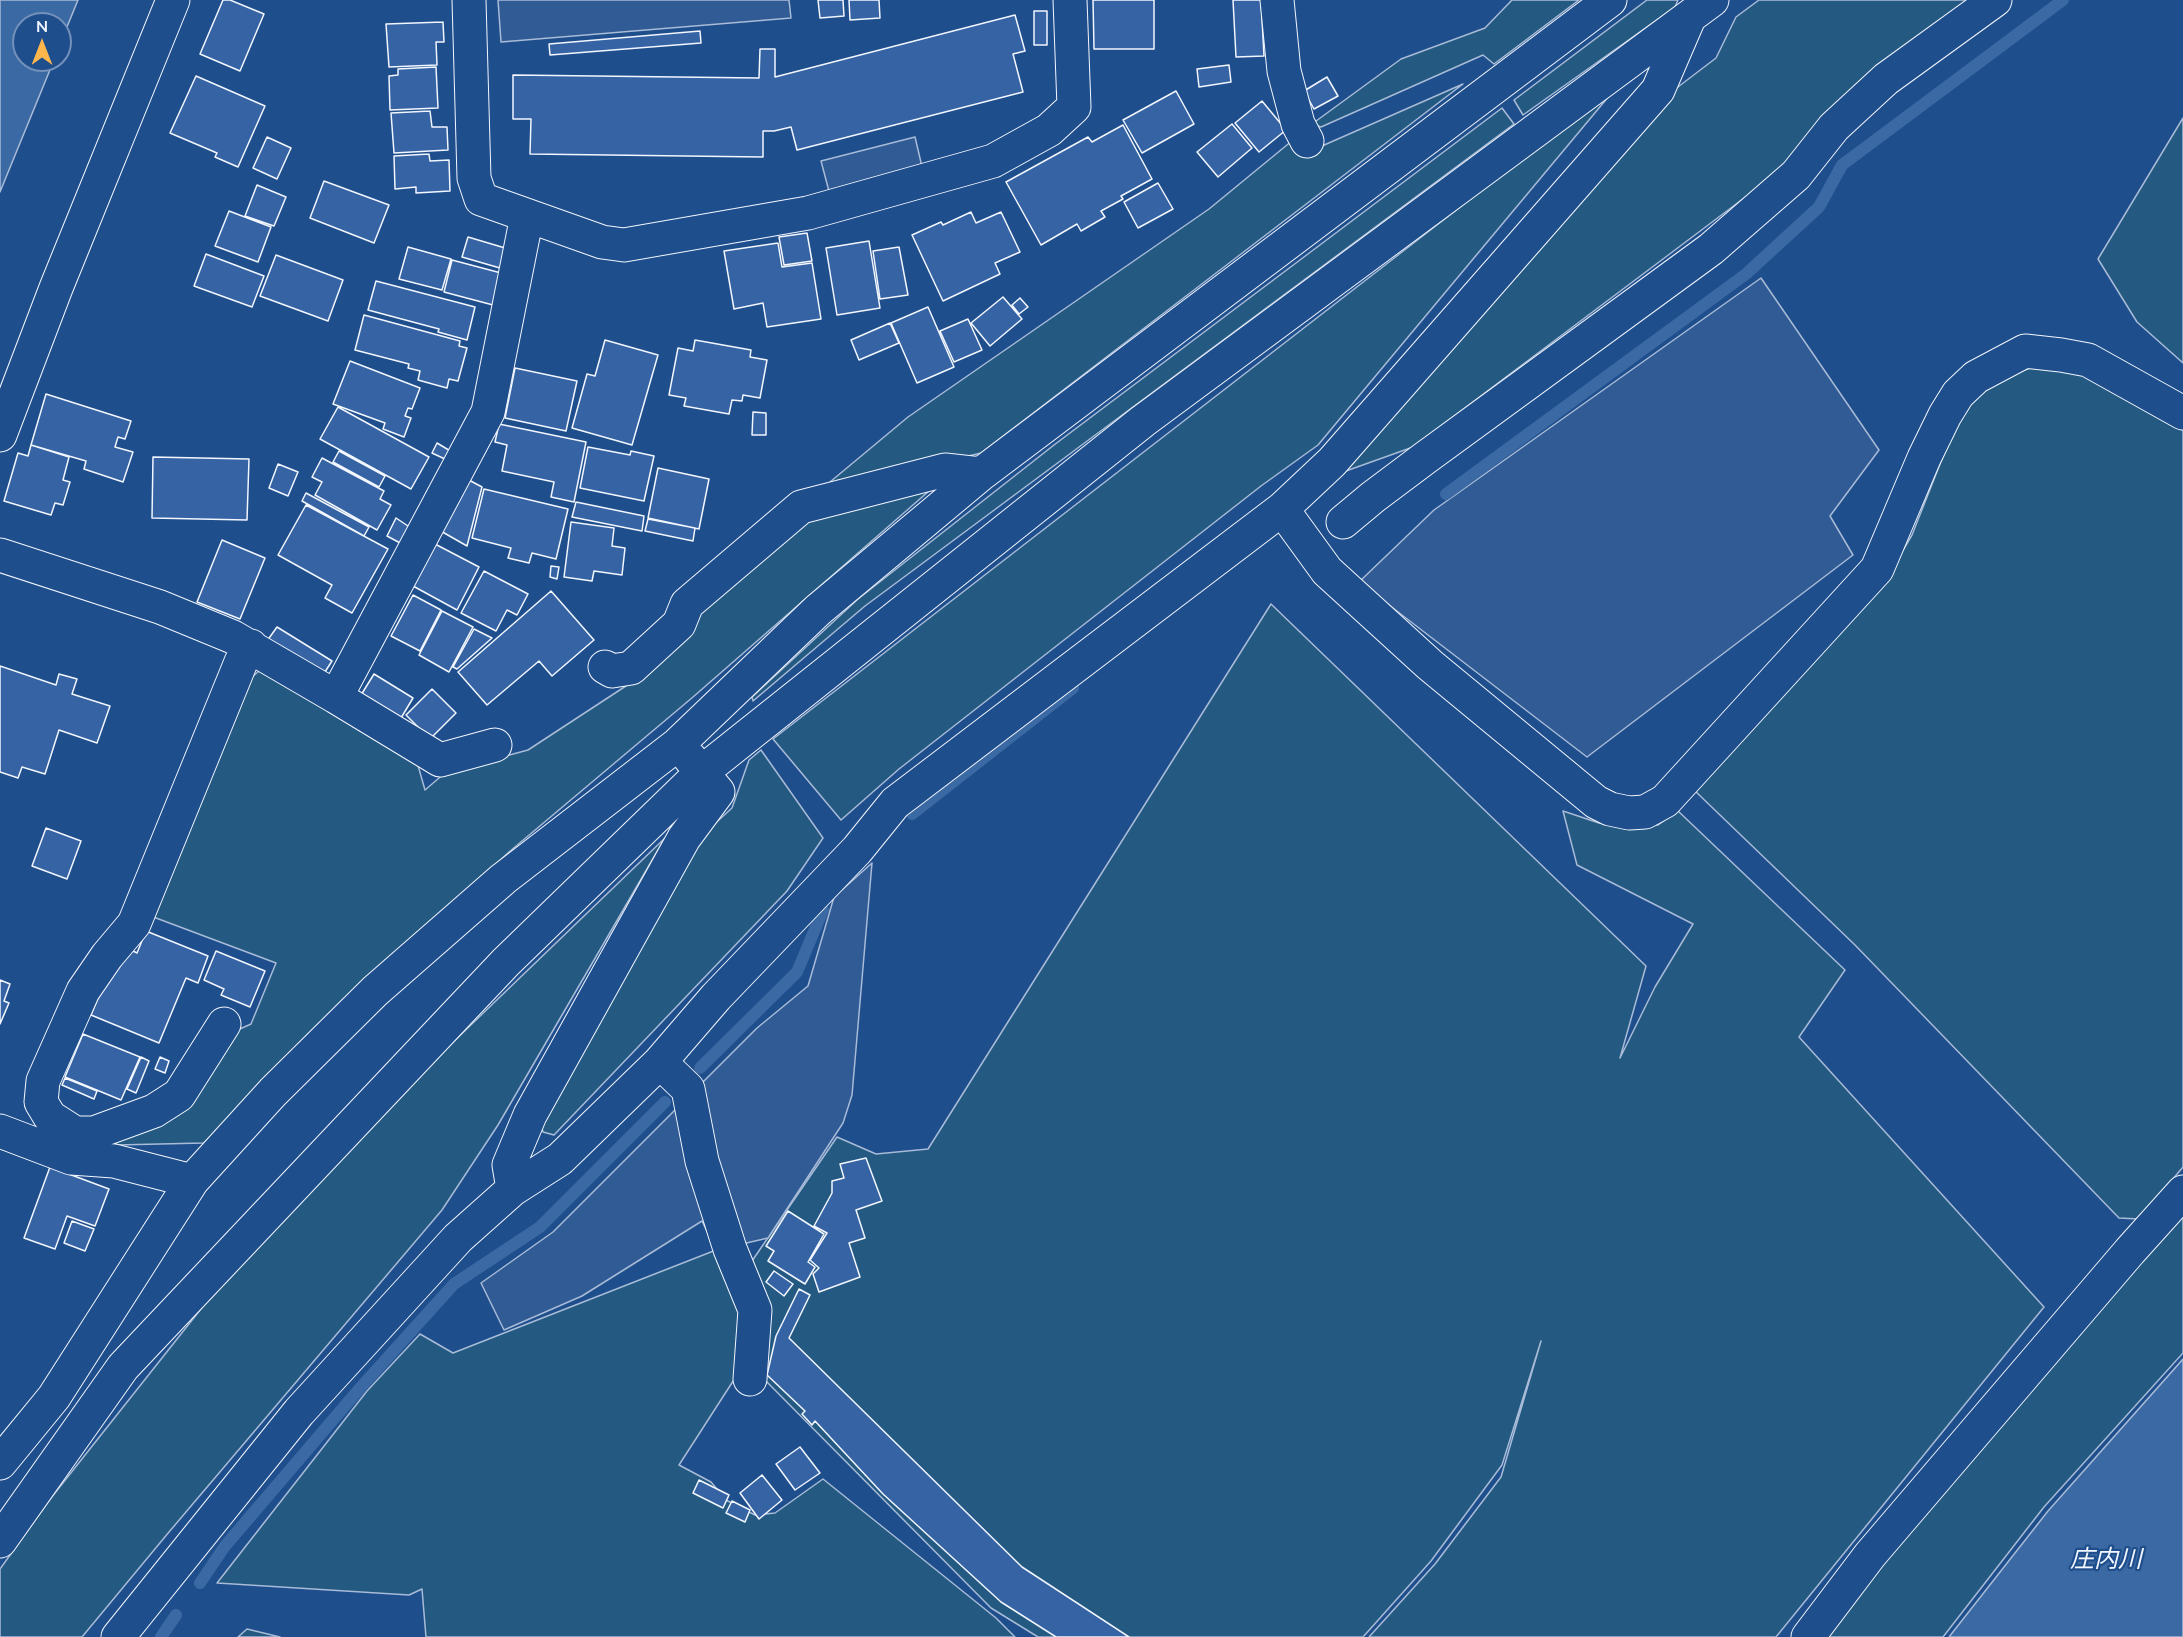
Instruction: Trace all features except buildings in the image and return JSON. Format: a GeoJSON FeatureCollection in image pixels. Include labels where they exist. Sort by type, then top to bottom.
{"type":"FeatureCollection","features":[{"type":"Feature","properties":{"kind":"street"},"geometry":{"type":"LineString","coordinates":[[0,435],[56,288],[173,0]]}},
{"type":"Feature","properties":{"kind":"street"},"geometry":{"type":"LineString","coordinates":[[468,0],[474,178],[481,199],[602,242],[624,245],[808,213],[993,161],[1049,130],[1074,107],[1070,0]]}},
{"type":"Feature","properties":{"kind":"street"},"geometry":{"type":"LineString","coordinates":[[1277,0],[1284,71],[1298,124],[1307,141]]}},
{"type":"Feature","properties":{"kind":"street"},"geometry":{"type":"LineString","coordinates":[[0,1463],[54,1397],[192,1181],[273,1092],[375,991],[503,879],[678,744],[818,609],[981,474],[1610,0]]}},
{"type":"Feature","properties":{"kind":"street"},"geometry":{"type":"LineString","coordinates":[[1343,522],[1416,464],[1711,249],[1796,176],[1834,127],[1886,79],[1995,0]]}},
{"type":"Feature","properties":{"kind":"street"},"geometry":{"type":"LineString","coordinates":[[118,1637],[299,1412],[458,1238],[513,1189],[560,1159],[660,1062],[716,997],[857,850],[895,803],[1282,509],[1332,462],[1658,90],[1700,5]]}},
{"type":"Feature","properties":{"kind":"street"},"geometry":{"type":"LineString","coordinates":[[0,1541],[123,1367],[506,962],[702,772],[1143,421],[1700,5]]}},
{"type":"Feature","properties":{"kind":"street"},"geometry":{"type":"LineString","coordinates":[[336,697],[488,412],[527,216]]}},
{"type":"Feature","properties":{"kind":"street"},"geometry":{"type":"LineString","coordinates":[[1282,509],[1327,571],[1430,665],[1596,802],[1611,809],[1629,813],[1645,812],[1665,801],[1878,569],[1924,458],[1945,415],[1958,394],[1976,377],[2025,351],[2061,355],[2088,360],[2183,413]]}},
{"type":"Feature","properties":{"kind":"street"},"geometry":{"type":"LineString","coordinates":[[605,667],[612,671],[631,668],[679,624],[687,604],[801,507],[945,470],[981,474]]}},
{"type":"Feature","properties":{"kind":"street"},"geometry":{"type":"LineString","coordinates":[[0,555],[160,607],[233,637],[440,760],[495,745]]}},
{"type":"Feature","properties":{"kind":"street"},"geometry":{"type":"LineString","coordinates":[[192,1181],[114,1161],[50,1118],[40,1102],[43,1080],[83,992],[134,924],[242,662],[251,646]]}},
{"type":"Feature","properties":{"kind":"street"},"geometry":{"type":"LineString","coordinates":[[513,1189],[510,1165],[530,1115],[684,838],[718,792],[678,744]]}},
{"type":"Feature","properties":{"kind":"street"},"geometry":{"type":"LineString","coordinates":[[0,1131],[71,1158],[89,1146],[94,1133],[154,1111],[179,1095],[224,1024]]}},
{"type":"Feature","properties":{"kind":"street"},"geometry":{"type":"LineString","coordinates":[[660,1062],[688,1089],[702,1161],[730,1249],[755,1310],[750,1379]]}},
{"type":"Feature","properties":{"kind":"street"},"geometry":{"type":"LineString","coordinates":[[1808,1637],[1870,1556],[2183,1192]]}},
{"type":"Feature","properties":{"kind":"shaded area"},"geometry":{"type":"Polygon","coordinates":[[[498,0],[789,0],[791,18],[501,42],[498,0]]]}},
{"type":"Feature","properties":{"kind":"shaded area"},"geometry":{"type":"Polygon","coordinates":[[[1512,0],[1579,0],[1494,64],[1483,55],[1321,127],[1312,124],[1401,59],[1485,28],[1512,0]]]}},
{"type":"Feature","properties":{"kind":"shaded area"},"geometry":{"type":"Polygon","coordinates":[[[1647,0],[1678,0],[1675,7],[1523,115],[1514,100],[1647,0]]]}},
{"type":"Feature","properties":{"kind":"shaded area"},"geometry":{"type":"Polygon","coordinates":[[[1759,0],[1979,0],[1772,177],[1413,447],[1346,471],[1674,90],[1716,58],[1736,17],[1759,0]]]}},
{"type":"Feature","properties":{"kind":"shaded area"},"geometry":{"type":"Polygon","coordinates":[[[1463,84],[981,453],[818,492],[908,417],[1209,209],[1293,140],[1306,153],[1463,84]]]}},
{"type":"Feature","properties":{"kind":"shaded area"},"geometry":{"type":"Polygon","coordinates":[[[1619,84],[1318,445],[1261,486],[899,769],[841,820],[773,739],[1619,84]]]}},
{"type":"Feature","properties":{"kind":"shaded area"},"geometry":{"type":"Polygon","coordinates":[[[1502,108],[1514,124],[865,606],[753,701],[752,697],[858,599],[1054,445],[1502,108]]]}},
{"type":"Feature","properties":{"kind":"shaded area"},"geometry":{"type":"Polygon","coordinates":[[[2183,118],[2183,363],[2137,322],[2098,259],[2183,118]]]}},
{"type":"Feature","properties":{"kind":"shaded area"},"geometry":{"type":"Polygon","coordinates":[[[915,137],[923,171],[830,195],[821,161],[915,137]]]}},
{"type":"Feature","properties":{"kind":"shaded area"},"geometry":{"type":"Polygon","coordinates":[[[1761,278],[1879,450],[1830,516],[1853,555],[1587,757],[1359,582],[1434,510],[1761,278]]]}},
{"type":"Feature","properties":{"kind":"shaded area"},"geometry":{"type":"Polygon","coordinates":[[[2031,368],[2095,375],[2183,425],[2183,1167],[2139,1219],[2119,1218],[1855,945],[1693,789],[1886,579],[1912,535],[1957,421],[1975,397],[2000,377],[2031,368]]]}},
{"type":"Feature","properties":{"kind":"shaded area"},"geometry":{"type":"Polygon","coordinates":[[[937,484],[693,697],[509,852],[372,976],[204,1143],[116,1145],[117,1133],[233,1032],[251,1024],[276,963],[148,915],[247,681],[264,667],[415,755],[425,790],[446,772],[528,750],[632,682],[692,610],[793,520],[937,484]]]}},
{"type":"Feature","properties":{"kind":"shaded area"},"geometry":{"type":"Polygon","coordinates":[[[1271,604],[1646,966],[1620,1058],[1655,987],[1693,924],[1577,865],[1563,811],[1599,823],[1622,827],[1658,825],[1678,811],[1845,970],[1799,1037],[2044,1307],[1776,1637],[1369,1637],[1435,1564],[1501,1477],[1541,1341],[1502,1465],[1431,1561],[1363,1637],[1038,1637],[991,1608],[762,1377],[752,1261],[837,1137],[876,1154],[928,1149],[1271,604]]]}},
{"type":"Feature","properties":{"kind":"shaded area"},"geometry":{"type":"Polygon","coordinates":[[[761,750],[823,838],[787,891],[554,1135],[543,1132],[539,1118],[698,839],[732,808],[749,760],[761,750]]]}},
{"type":"Feature","properties":{"kind":"shaded area"},"geometry":{"type":"Polygon","coordinates":[[[665,838],[498,1125],[442,1210],[82,1637],[0,1637],[0,1569],[51,1498],[204,1305],[421,1073],[665,838]]]}},
{"type":"Feature","properties":{"kind":"shaded area"},"geometry":{"type":"Polygon","coordinates":[[[872,863],[852,1095],[843,1123],[768,1238],[716,1250],[702,1221],[582,1296],[504,1330],[481,1283],[553,1232],[757,1028],[808,986],[834,897],[872,863]]]}},
{"type":"Feature","properties":{"kind":"shaded area"},"geometry":{"type":"Polygon","coordinates":[[[2183,1212],[2183,1353],[2044,1507],[1943,1637],[1820,1637],[2183,1212]]]}},
{"type":"Feature","properties":{"kind":"shaded area"},"geometry":{"type":"Polygon","coordinates":[[[716,1250],[741,1311],[737,1375],[679,1465],[711,1482],[726,1500],[755,1515],[775,1513],[823,1479],[996,1618],[1015,1637],[426,1637],[422,1589],[409,1595],[217,1583],[367,1391],[420,1334],[453,1353],[716,1250]]]}},
{"type":"Feature","properties":{"kind":"shaded area"},"geometry":{"type":"Polygon","coordinates":[[[247,1629],[280,1637],[238,1637],[247,1629]]]}},
{"type":"Feature","properties":{"kind":"water"},"geometry":{"type":"Polygon","coordinates":[[[0,0],[78,0],[72,15],[72,12],[12,12],[12,72],[49,72],[0,192],[0,0]]]}},
{"type":"Feature","properties":{"kind":"water","name":"庄内川"},"geometry":{"type":"Polygon","coordinates":[[[2183,1359],[2183,1637],[1949,1637],[2048,1511],[2183,1359]]]}},
{"type":"Feature","properties":{"kind":"waterway"},"geometry":{"type":"LineString","coordinates":[[1446,494],[1746,274],[1819,207],[1842,165],[2063,0]]}},
{"type":"Feature","properties":{"kind":"waterway"},"geometry":{"type":"LineString","coordinates":[[912,814],[1073,688]]}},
{"type":"Feature","properties":{"kind":"waterway"},"geometry":{"type":"LineString","coordinates":[[700,1068],[797,972],[823,910]]}},
{"type":"Feature","properties":{"kind":"waterway"},"geometry":{"type":"LineString","coordinates":[[200,1583],[225,1546],[361,1387],[454,1284],[540,1227],[665,1102]]}},
{"type":"Feature","properties":{"kind":"waterway"},"geometry":{"type":"LineString","coordinates":[[161,1637],[176,1615]]}}]}
